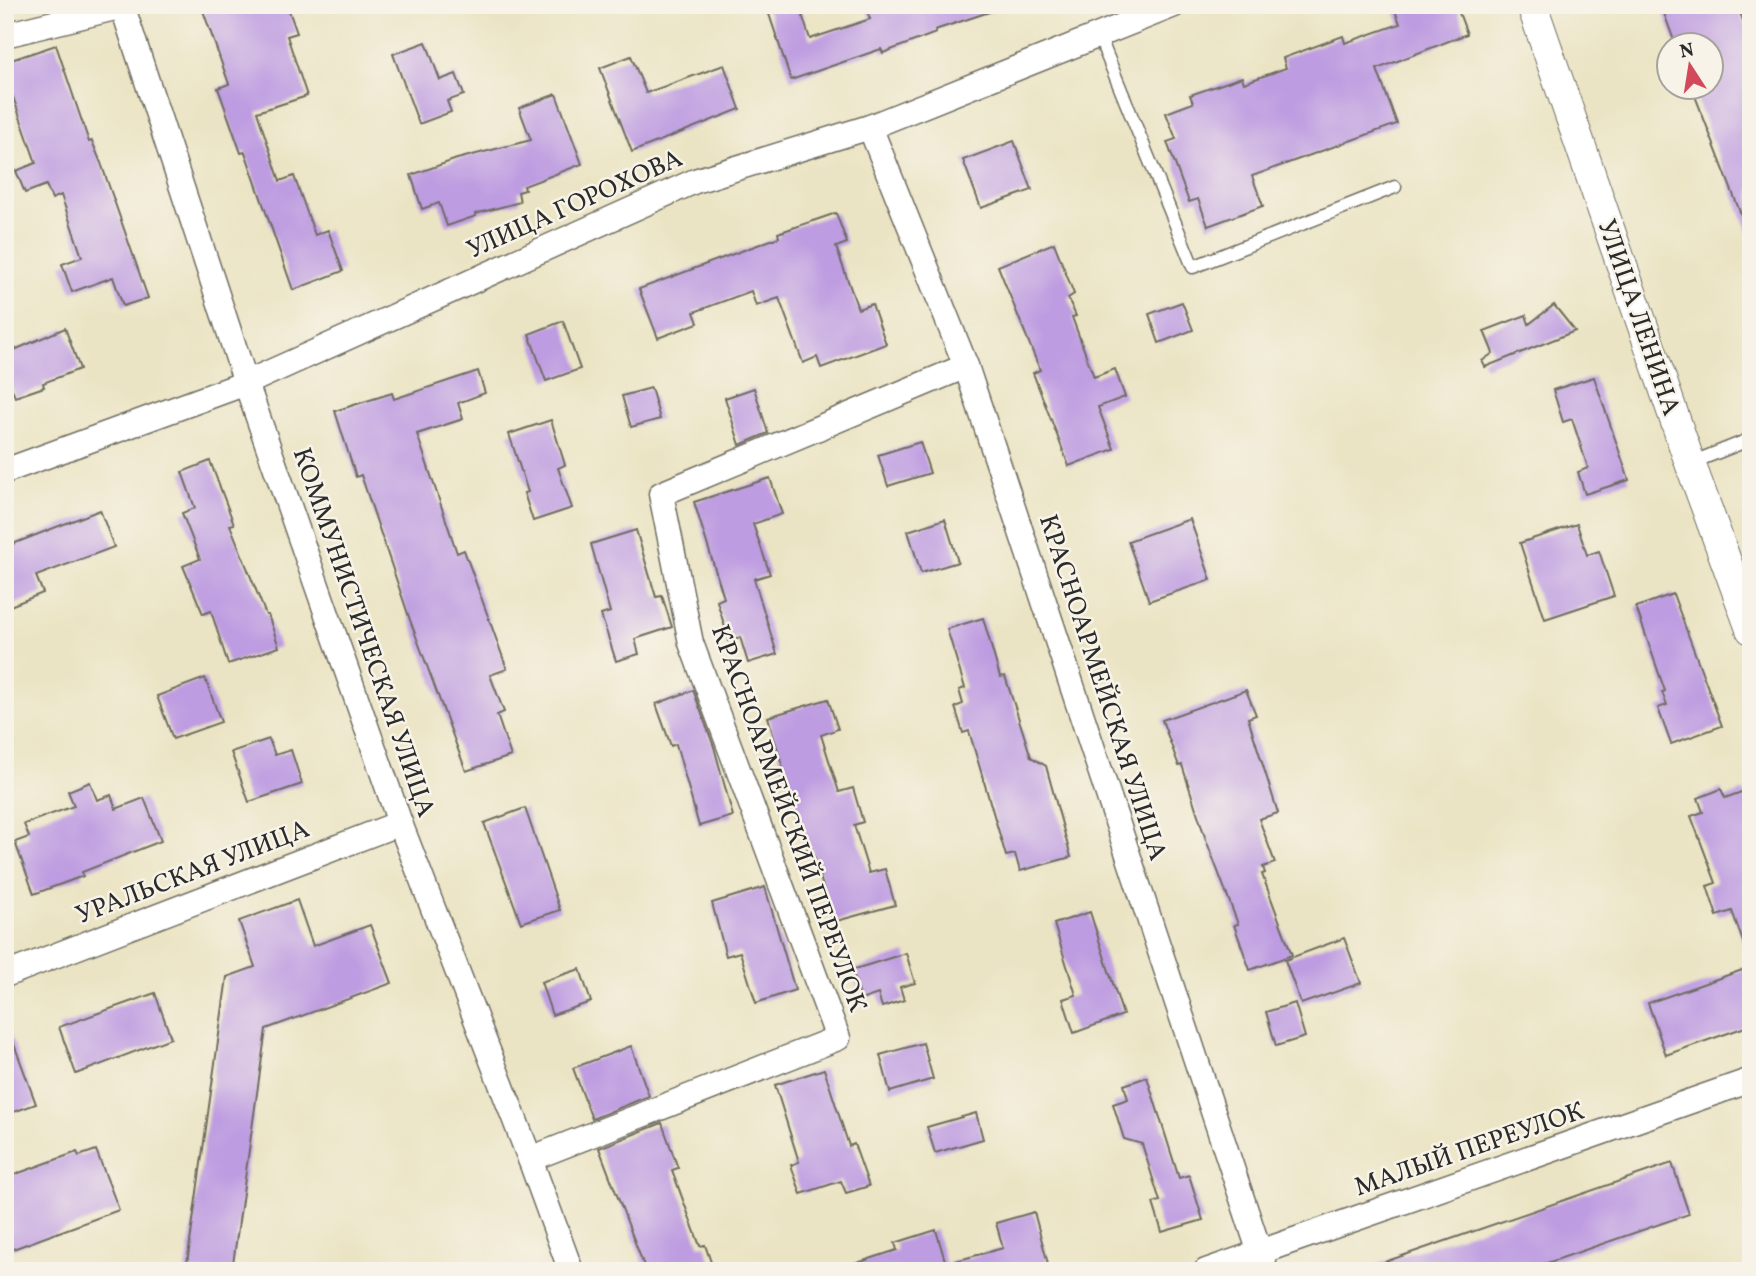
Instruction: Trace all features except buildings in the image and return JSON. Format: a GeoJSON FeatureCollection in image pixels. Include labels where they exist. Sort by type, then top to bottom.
{"type":"FeatureCollection","features":[{"type":"Feature","properties":{"kind":"street","name":"УЛИЦА ГОРОХОВА"},"geometry":{"type":"LineString","coordinates":[[5,471],[246,383],[695,181],[870,127],[1174,5]]}},
{"type":"Feature","properties":{"kind":"street","name":"УЛИЦА ЛЕНИНА"},"geometry":{"type":"LineString","coordinates":[[1532,5],[1690,463],[1751,629]]}},
{"type":"Feature","properties":{"kind":"street"},"geometry":{"type":"LineString","coordinates":[[5,35],[123,6]]}},
{"type":"Feature","properties":{"kind":"street","name":"КОММУНИСТИЧЕСКАЯ УЛИЦА"},"geometry":{"type":"LineString","coordinates":[[123,6],[246,383],[400,822],[571,1271]]}},
{"type":"Feature","properties":{"kind":"street","name":"КРАСНОАРМЕЙСКАЯ УЛИЦА"},"geometry":{"type":"LineString","coordinates":[[870,127],[966,366],[1263,1262]]}},
{"type":"Feature","properties":{"kind":"street","name":"КРАСНОАРМЕЙСКИЙ ПЕРЕУЛОК"},"geometry":{"type":"LineString","coordinates":[[530,1159],[838,1038],[691,643],[661,494],[966,366]]}},
{"type":"Feature","properties":{"kind":"street","name":"УРАЛЬСКАЯ УЛИЦА"},"geometry":{"type":"LineString","coordinates":[[5,975],[400,822]]}},
{"type":"Feature","properties":{"kind":"street","name":"МАЛЫЙ ПЕРЕУЛОК"},"geometry":{"type":"LineString","coordinates":[[1206,1271],[1263,1262],[1751,1080]]}},
{"type":"Feature","properties":{"kind":"lane"},"geometry":{"type":"LineString","coordinates":[[1099,36],[1193,267],[1395,187]]}},
{"type":"Feature","properties":{"kind":"lane"},"geometry":{"type":"LineString","coordinates":[[1690,463],[1751,439]]}}]}
